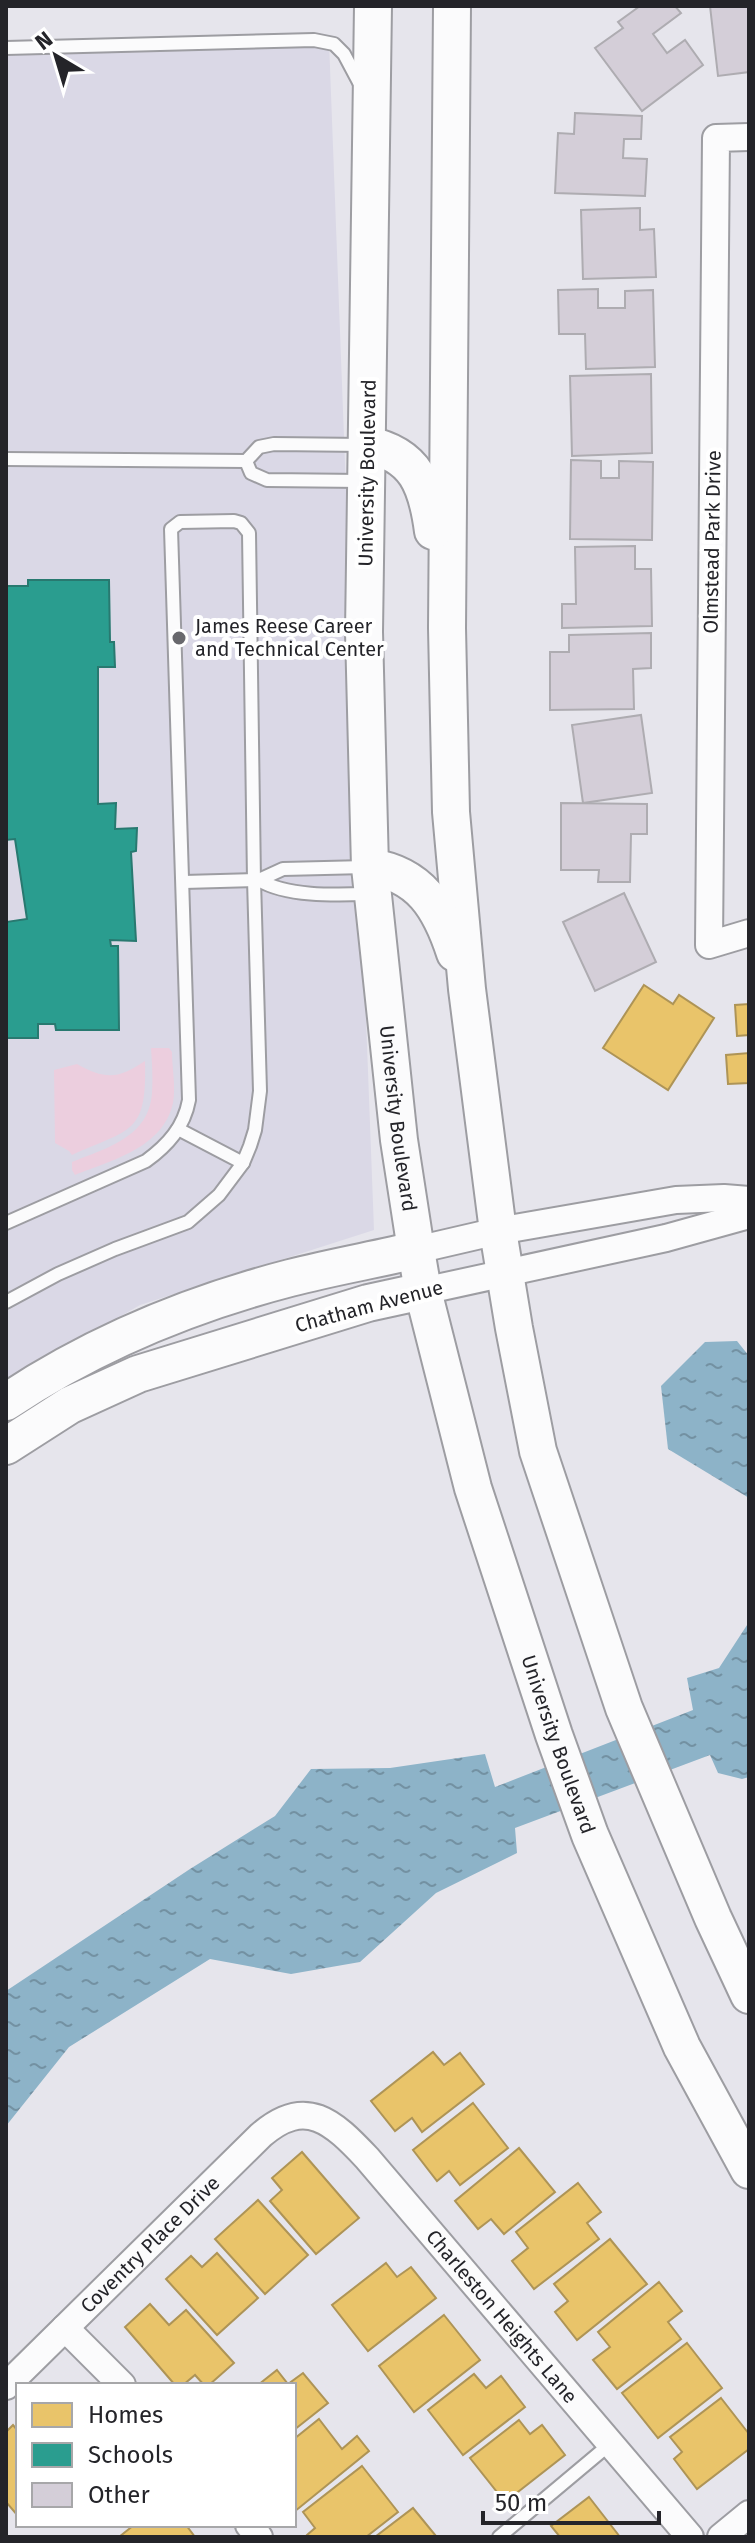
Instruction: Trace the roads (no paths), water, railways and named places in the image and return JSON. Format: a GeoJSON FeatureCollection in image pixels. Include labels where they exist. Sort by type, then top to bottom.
{"type":"FeatureCollection","features":[{"type":"Feature","properties":{"kind":"main road","name":"University Boulevard"},"geometry":{"type":"LineString","coordinates":[[373,6],[364,632],[371,881],[399,1140],[423,1291],[473,1488],[590,1835],[682,2047],[749,2170]]}},
{"type":"Feature","properties":{"kind":"main road"},"geometry":{"type":"LineString","coordinates":[[452,6],[447,628],[451,812],[467,989],[498,1231],[538,1451],[624,1708],[749,1995]]}},
{"type":"Feature","properties":{"kind":"main road"},"geometry":{"type":"LineString","coordinates":[[367,445],[386,448],[400,457],[412,468],[427,494],[447,628]]}},
{"type":"Feature","properties":{"kind":"main road"},"geometry":{"type":"LineString","coordinates":[[371,881],[390,870],[404,876],[426,896],[444,924],[467,989]]}},
{"type":"Feature","properties":{"kind":"main road","name":"Chatham Avenue"},"geometry":{"type":"LineString","coordinates":[[6,1402],[74,1361],[165,1318],[249,1289],[416,1250]]}},
{"type":"Feature","properties":{"kind":"main road","name":"Chatham Avenue"},"geometry":{"type":"LineString","coordinates":[[6,1446],[70,1405],[138,1374],[368,1303],[423,1291]]}},
{"type":"Feature","properties":{"kind":"street","name":"Olmstead Park Drive"},"geometry":{"type":"LineString","coordinates":[[749,137],[716,138],[709,945],[749,933]]}},
{"type":"Feature","properties":{"kind":"street","name":"Chatham Avenue"},"geometry":{"type":"LineString","coordinates":[[416,1250],[498,1231],[676,1200],[749,1200]]}},
{"type":"Feature","properties":{"kind":"street","name":"Chatham Avenue"},"geometry":{"type":"LineString","coordinates":[[423,1291],[666,1238],[749,1215]]}},
{"type":"Feature","properties":{"kind":"street","name":"Coventry Place Drive"},"geometry":{"type":"LineString","coordinates":[[6,2386],[261,2135],[283,2119],[302,2115]]}},
{"type":"Feature","properties":{"kind":"street","name":"Charleston Heights Lane"},"geometry":{"type":"LineString","coordinates":[[302,2115],[329,2122],[367,2158],[690,2537]]}},
{"type":"Feature","properties":{"kind":"street"},"geometry":{"type":"LineString","coordinates":[[65,2328],[120,2383]]}},
{"type":"Feature","properties":{"kind":"street"},"geometry":{"type":"LineString","coordinates":[[721,2537],[749,2514]]}},
{"type":"Feature","properties":{"kind":"lane"},"geometry":{"type":"LineString","coordinates":[[6,48],[314,40],[334,44],[351,66],[372,106]]}},
{"type":"Feature","properties":{"kind":"lane"},"geometry":{"type":"LineString","coordinates":[[6,459],[246,461],[259,447],[274,444],[367,445]]}},
{"type":"Feature","properties":{"kind":"lane"},"geometry":{"type":"LineString","coordinates":[[246,461],[251,473],[267,480],[367,481]]}},
{"type":"Feature","properties":{"kind":"lane"},"geometry":{"type":"LineString","coordinates":[[6,1223],[146,1161],[159,1152],[187,1113],[184,882],[171,529],[180,522],[241,523],[249,533],[260,1091],[255,1130],[243,1163],[219,1195],[188,1222],[87,1261],[6,1302]]}},
{"type":"Feature","properties":{"kind":"lane"},"geometry":{"type":"LineString","coordinates":[[184,882],[257,880],[283,869],[371,881]]}},
{"type":"Feature","properties":{"kind":"lane"},"geometry":{"type":"LineString","coordinates":[[257,880],[273,889],[338,895],[371,881]]}},
{"type":"Feature","properties":{"kind":"lane"},"geometry":{"type":"LineString","coordinates":[[178,1129],[243,1163]]}},
{"type":"Feature","properties":{"kind":"lane"},"geometry":{"type":"LineString","coordinates":[[499,2537],[610,2444]]}},
{"type":"Feature","properties":{"kind":"water"},"geometry":{"type":"Polygon","coordinates":[[[737,1341],[749,1356],[749,1498],[668,1449],[661,1386],[705,1342],[737,1341]]]}},
{"type":"Feature","properties":{"kind":"water"},"geometry":{"type":"Polygon","coordinates":[[[749,1622],[749,1777],[742,1779],[718,1773],[710,1755],[515,1828],[517,1853],[436,1893],[360,1962],[291,1974],[210,1959],[69,2047],[6,2126],[6,1991],[275,1816],[311,1769],[390,1768],[485,1754],[495,1787],[693,1710],[687,1678],[719,1668],[749,1622]]]}},
{"type":"Feature","properties":{"kind":"place","name":"James Reese Career and Technical Center"},"geometry":{"type":"Point","coordinates":[179,638]}}]}
